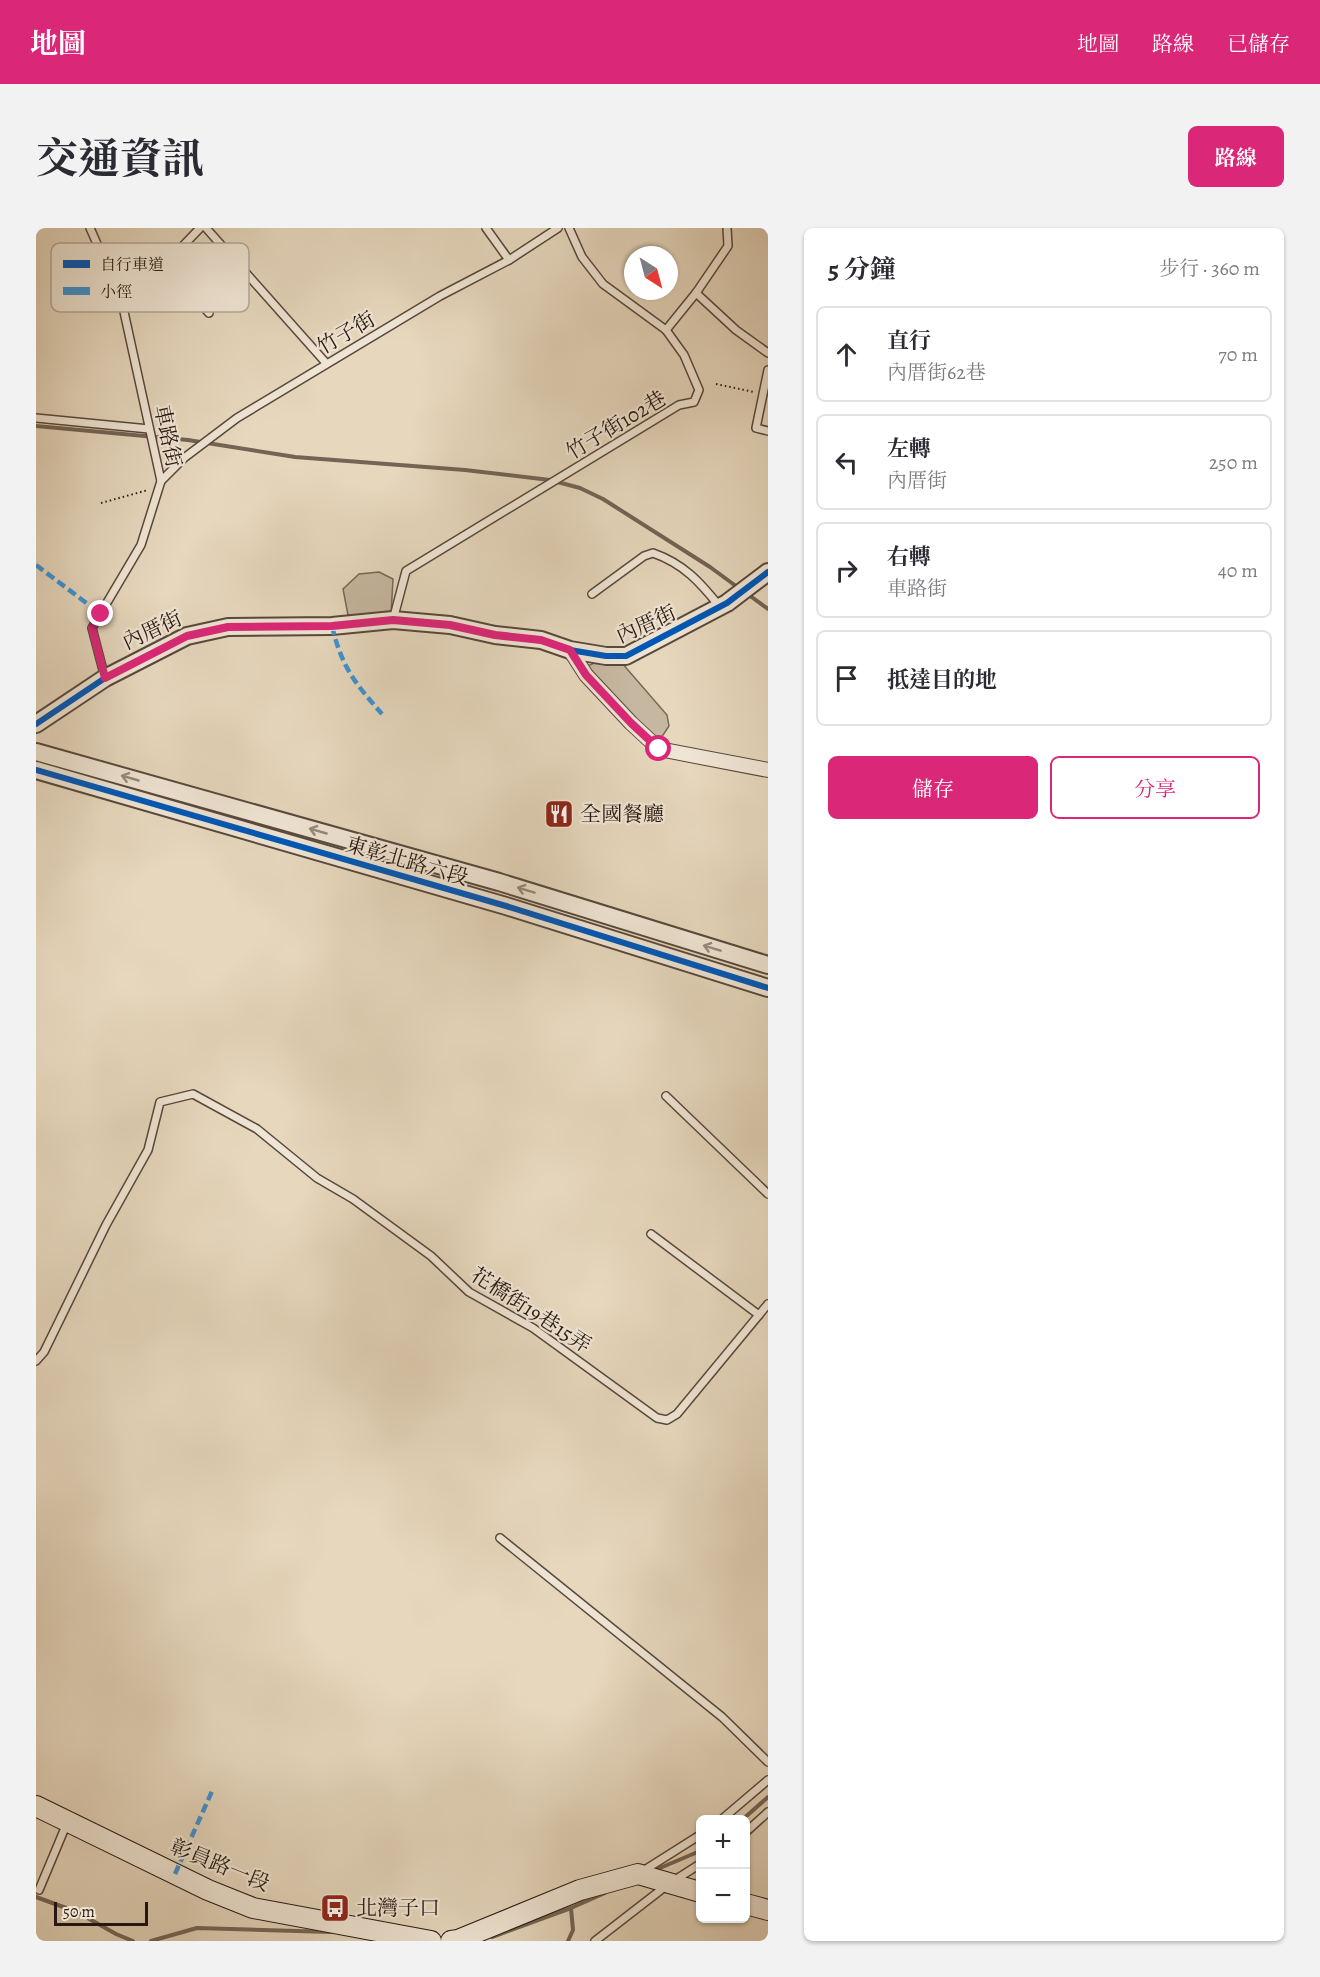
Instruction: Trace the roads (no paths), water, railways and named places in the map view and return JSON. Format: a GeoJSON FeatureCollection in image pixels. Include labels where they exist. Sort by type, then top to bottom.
{"type":"FeatureCollection","features":[{"type":"Feature","properties":{"kind":"main road","name":"彰員路一段"},"geometry":{"type":"LineString","coordinates":[[36,1806],[208,1890],[252,1908],[431,1941]]}},
{"type":"Feature","properties":{"kind":"main road"},"geometry":{"type":"LineString","coordinates":[[451,1941],[484,1935],[580,1890],[638,1874],[696,1891]]}},
{"type":"Feature","properties":{"kind":"main road"},"geometry":{"type":"LineString","coordinates":[[750,1905],[768,1911]]}},
{"type":"Feature","properties":{"kind":"street","name":"內厝街"},"geometry":{"type":"LineString","coordinates":[[36,724],[105,678],[187,636],[228,627],[332,626],[393,620],[450,625],[495,635],[541,640],[570,650],[606,656],[626,656],[720,607],[768,572]]}},
{"type":"Feature","properties":{"kind":"street"},"geometry":{"type":"LineString","coordinates":[[570,650],[586,675],[659,749],[768,770]]}},
{"type":"Feature","properties":{"kind":"street","name":"東彰北路六段"},"geometry":{"type":"LineString","coordinates":[[36,752],[499,882],[768,965]]}},
{"type":"Feature","properties":{"kind":"street","name":"東彰北路六段"},"geometry":{"type":"LineString","coordinates":[[36,770],[506,906],[768,988]]}},
{"type":"Feature","properties":{"kind":"lane","name":"車路街"},"geometry":{"type":"LineString","coordinates":[[90,228],[97,243]]}},
{"type":"Feature","properties":{"kind":"lane"},"geometry":{"type":"LineString","coordinates":[[186,243],[200,228]]}},
{"type":"Feature","properties":{"kind":"lane"},"geometry":{"type":"LineString","coordinates":[[206,228],[219,243]]}},
{"type":"Feature","properties":{"kind":"lane"},"geometry":{"type":"LineString","coordinates":[[486,228],[509,260]]}},
{"type":"Feature","properties":{"kind":"lane","name":"竹子街"},"geometry":{"type":"LineString","coordinates":[[161,481],[184,458],[237,417],[440,296],[509,260],[558,228]]}},
{"type":"Feature","properties":{"kind":"lane","name":"竹子街102巷"},"geometry":{"type":"LineString","coordinates":[[393,620],[406,571],[679,405],[694,402],[699,390],[684,355],[666,330],[603,284],[582,257],[569,228]]}},
{"type":"Feature","properties":{"kind":"lane"},"geometry":{"type":"LineString","coordinates":[[666,330],[696,293],[728,246],[727,228]]}},
{"type":"Feature","properties":{"kind":"lane"},"geometry":{"type":"LineString","coordinates":[[249,276],[326,363]]}},
{"type":"Feature","properties":{"kind":"lane"},"geometry":{"type":"LineString","coordinates":[[696,293],[736,330],[768,353]]}},
{"type":"Feature","properties":{"kind":"lane","name":"車路街"},"geometry":{"type":"LineString","coordinates":[[105,678],[92,628],[141,545],[161,481],[124,312]]}},
{"type":"Feature","properties":{"kind":"lane"},"geometry":{"type":"LineString","coordinates":[[768,370],[756,428],[768,432]]}},
{"type":"Feature","properties":{"kind":"lane"},"geometry":{"type":"LineString","coordinates":[[36,418],[149,429]]}},
{"type":"Feature","properties":{"kind":"lane"},"geometry":{"type":"LineString","coordinates":[[592,594],[644,556],[653,553],[664,556],[693,575],[720,607]]}},
{"type":"Feature","properties":{"kind":"lane","name":"花橋街19巷15弄"},"geometry":{"type":"LineString","coordinates":[[36,1361],[44,1352],[106,1225],[148,1150],[160,1102],[193,1094],[258,1129],[317,1178],[353,1199],[431,1256],[469,1292],[533,1328],[657,1418],[667,1420],[676,1414],[768,1304]]}},
{"type":"Feature","properties":{"kind":"lane"},"geometry":{"type":"LineString","coordinates":[[666,1096],[768,1194]]}},
{"type":"Feature","properties":{"kind":"lane"},"geometry":{"type":"LineString","coordinates":[[651,1234],[759,1315]]}},
{"type":"Feature","properties":{"kind":"lane"},"geometry":{"type":"LineString","coordinates":[[500,1538],[722,1717],[768,1762]]}},
{"type":"Feature","properties":{"kind":"lane"},"geometry":{"type":"LineString","coordinates":[[727,1815],[768,1780]]}},
{"type":"Feature","properties":{"kind":"lane"},"geometry":{"type":"LineString","coordinates":[[750,1828],[768,1812]]}},
{"type":"Feature","properties":{"kind":"lane"},"geometry":{"type":"LineString","coordinates":[[39,1890],[67,1822]]}},
{"type":"Feature","properties":{"kind":"lane"},"geometry":{"type":"LineString","coordinates":[[638,1874],[696,1837]]}},
{"type":"Feature","properties":{"kind":"lane"},"geometry":{"type":"LineString","coordinates":[[595,1941],[696,1866]]}},
{"type":"Feature","properties":{"kind":"waterway"},"geometry":{"type":"LineString","coordinates":[[36,426],[188,440],[295,457],[465,470],[550,480],[580,488],[603,499],[710,567],[740,589]]}},
{"type":"Feature","properties":{"kind":"waterway"},"geometry":{"type":"LineString","coordinates":[[746,593],[768,609]]}},
{"type":"Feature","properties":{"kind":"waterway"},"geometry":{"type":"LineString","coordinates":[[748,1815],[768,1797]]}},
{"type":"Feature","properties":{"kind":"waterway"},"geometry":{"type":"LineString","coordinates":[[653,1871],[696,1853]]}},
{"type":"Feature","properties":{"kind":"waterway"},"geometry":{"type":"LineString","coordinates":[[492,1937],[605,1893]]}},
{"type":"Feature","properties":{"kind":"waterway"},"geometry":{"type":"LineString","coordinates":[[36,1897],[77,1912],[133,1941]]}},
{"type":"Feature","properties":{"kind":"waterway"},"geometry":{"type":"LineString","coordinates":[[568,1941],[573,1930],[571,1908]]}},
{"type":"Feature","properties":{"kind":"waterway"},"geometry":{"type":"LineString","coordinates":[[151,1941],[197,1928],[331,1932]]}},
{"type":"Feature","properties":{"kind":"place","name":"全國餐廳"},"geometry":{"type":"Point","coordinates":[559,814]}},
{"type":"Feature","properties":{"kind":"place","name":"北灣子口"},"geometry":{"type":"Point","coordinates":[335,1908]}}]}
